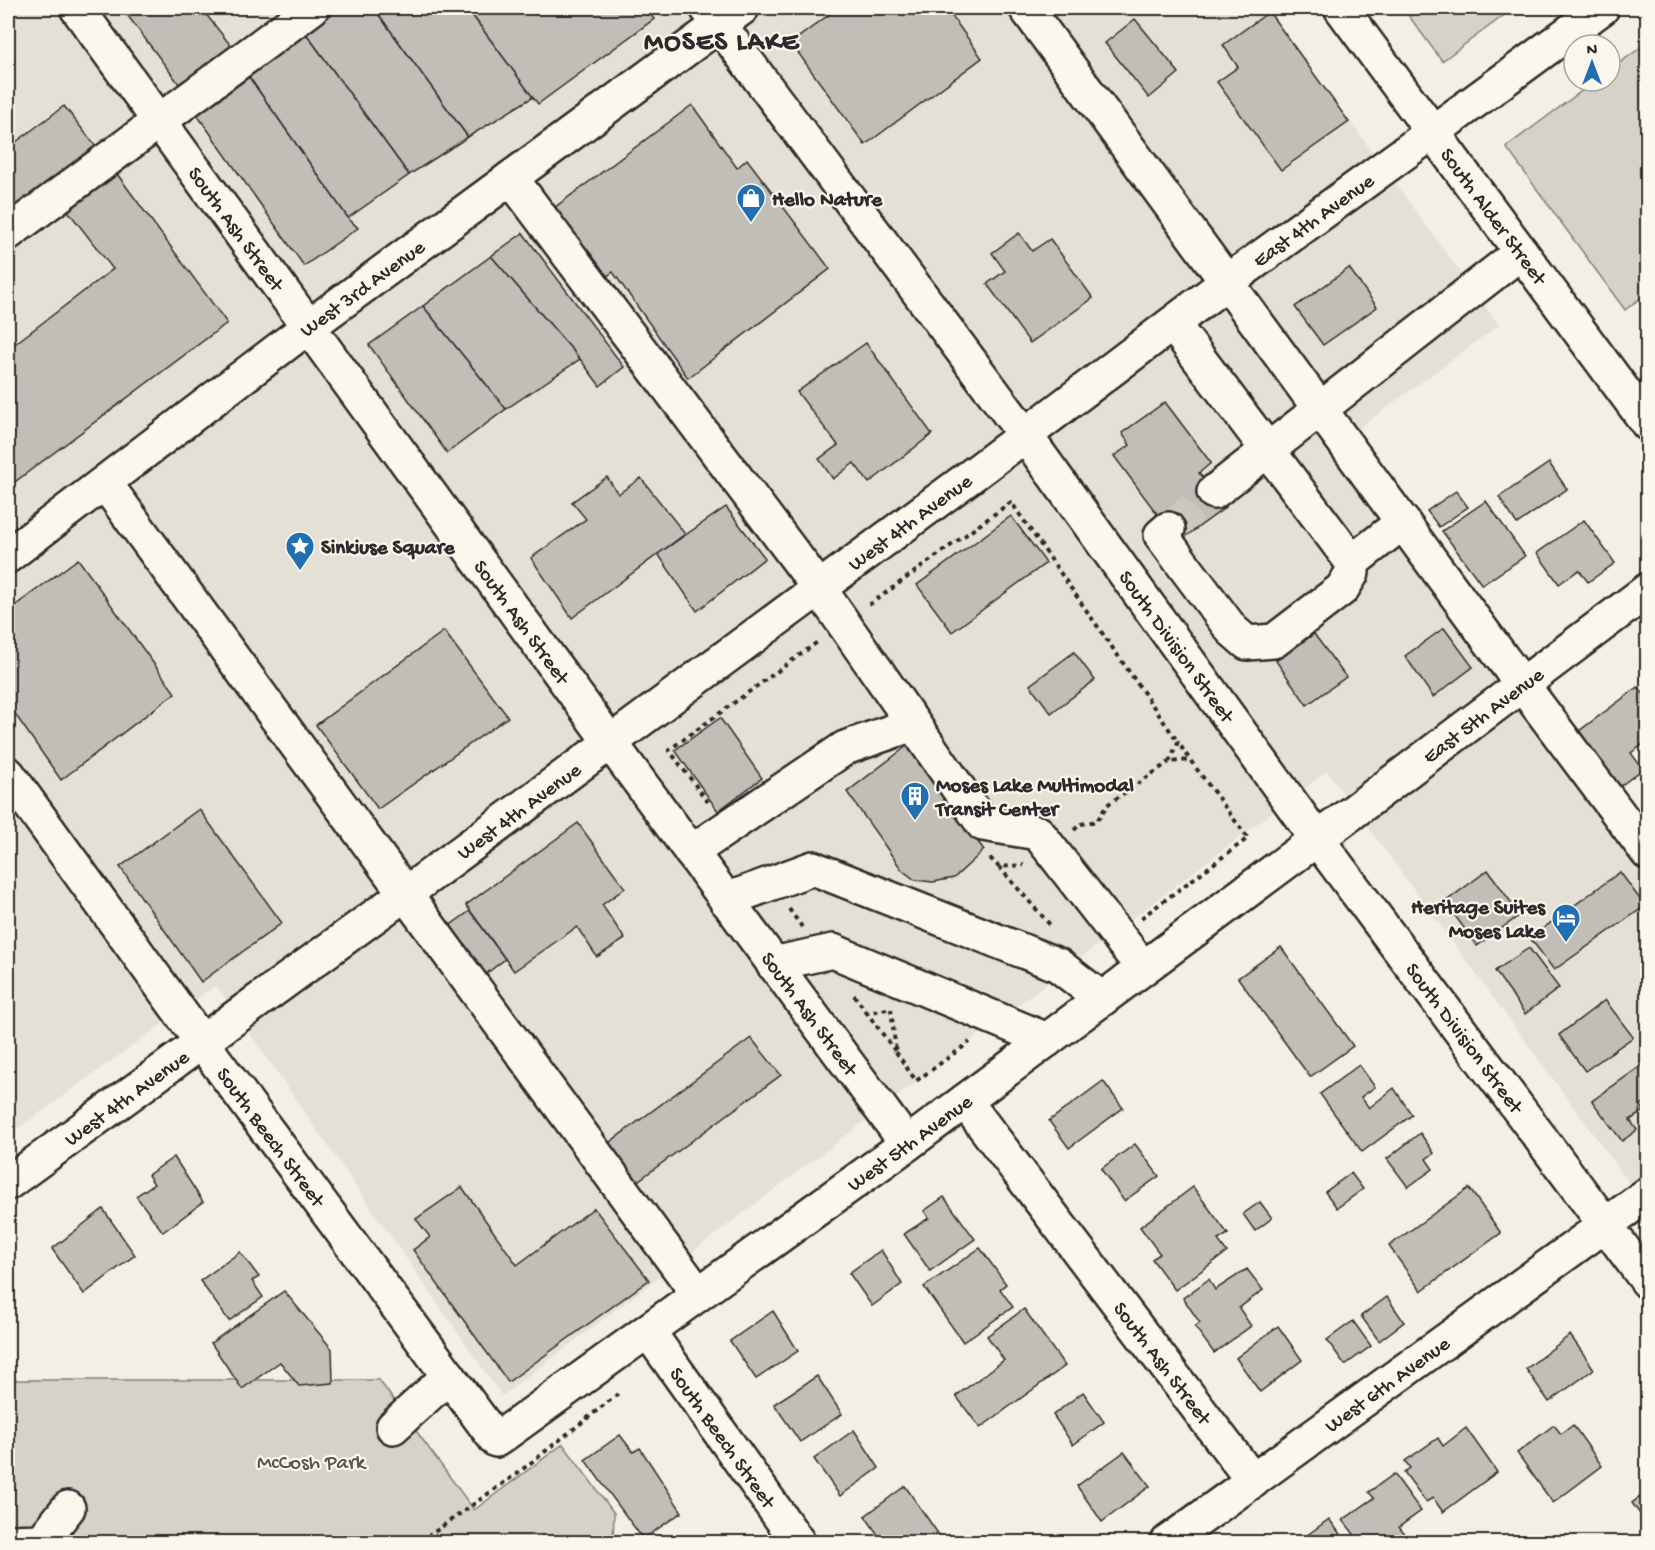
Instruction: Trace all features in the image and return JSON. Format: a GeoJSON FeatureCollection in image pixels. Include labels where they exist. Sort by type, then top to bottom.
{"type":"FeatureCollection","features":[{"type":"Feature","properties":{"kind":"street","name":"South Ash Street"},"geometry":{"type":"LineString","coordinates":[[77,8],[610,742],[907,1144]]}},
{"type":"Feature","properties":{"kind":"street"},"geometry":{"type":"LineString","coordinates":[[8,233],[312,8]]}},
{"type":"Feature","properties":{"kind":"street"},"geometry":{"type":"LineString","coordinates":[[1026,8],[1647,853]]}},
{"type":"Feature","properties":{"kind":"street","name":"South Alder Street"},"geometry":{"type":"LineString","coordinates":[[1341,8],[1647,424]]}},
{"type":"Feature","properties":{"kind":"street","name":"East 4th Avenue"},"geometry":{"type":"LineString","coordinates":[[1026,435],[1227,282],[1602,8]]}},
{"type":"Feature","properties":{"kind":"street","name":"West 3rd Avenue"},"geometry":{"type":"LineString","coordinates":[[8,556],[308,327],[511,178],[723,13]]}},
{"type":"Feature","properties":{"kind":"street","name":"South Division Street"},"geometry":{"type":"LineString","coordinates":[[723,13],[1317,839],[1647,1282]]}},
{"type":"Feature","properties":{"kind":"street"},"geometry":{"type":"LineString","coordinates":[[511,178],[819,588],[983,824],[1038,833],[1143,968]]}},
{"type":"Feature","properties":{"kind":"street"},"geometry":{"type":"LineString","coordinates":[[1214,492],[1521,252]]}},
{"type":"Feature","properties":{"kind":"street"},"geometry":{"type":"LineString","coordinates":[[1168,529],[1161,535],[1232,630],[1248,643],[1274,641],[1342,589],[1352,573],[1352,562],[1173,324]]}},
{"type":"Feature","properties":{"kind":"street","name":"West 4th Avenue"},"geometry":{"type":"LineString","coordinates":[[8,1183],[405,894],[1026,435]]}},
{"type":"Feature","properties":{"kind":"street"},"geometry":{"type":"LineString","coordinates":[[105,483],[698,1294]]}},
{"type":"Feature","properties":{"kind":"street"},"geometry":{"type":"LineString","coordinates":[[1352,562],[1403,522]]}},
{"type":"Feature","properties":{"kind":"street","name":"East 5th Avenue"},"geometry":{"type":"LineString","coordinates":[[1317,839],[1647,590]]}},
{"type":"Feature","properties":{"kind":"street"},"geometry":{"type":"LineString","coordinates":[[691,852],[845,748],[914,724]]}},
{"type":"Feature","properties":{"kind":"street","name":"South Beech Street"},"geometry":{"type":"LineString","coordinates":[[8,774],[201,1041],[496,1440]]}},
{"type":"Feature","properties":{"kind":"street","name":"West 5th Avenue"},"geometry":{"type":"LineString","coordinates":[[496,1440],[907,1144],[1317,839]]}},
{"type":"Feature","properties":{"kind":"street"},"geometry":{"type":"LineString","coordinates":[[726,900],[813,868],[1058,965],[1102,999]]}},
{"type":"Feature","properties":{"kind":"street"},"geometry":{"type":"LineString","coordinates":[[773,964],[833,951],[1047,1040]]}},
{"type":"Feature","properties":{"kind":"street","name":"South Ash Street"},"geometry":{"type":"LineString","coordinates":[[965,1101],[1253,1481]]}},
{"type":"Feature","properties":{"kind":"street","name":"West 6th Avenue"},"geometry":{"type":"LineString","coordinates":[[1168,1542],[1647,1194]]}},
{"type":"Feature","properties":{"kind":"street","name":"South Beech Street"},"geometry":{"type":"LineString","coordinates":[[648,1331],[798,1542]]}},
{"type":"Feature","properties":{"kind":"street"},"geometry":{"type":"LineString","coordinates":[[393,1427],[449,1376]]}},
{"type":"Feature","properties":{"kind":"street"},"geometry":{"type":"LineString","coordinates":[[8,1542],[42,1541],[68,1508]]}},
{"type":"Feature","properties":{"kind":"path"},"geometry":{"type":"LineString","coordinates":[[1117,936],[1248,838],[1178,742],[1169,762]]}},
{"type":"Feature","properties":{"kind":"path"},"geometry":{"type":"LineString","coordinates":[[984,850],[999,867],[1027,865],[1081,824],[1097,822],[1107,805],[1169,762],[1190,760]]}},
{"type":"Feature","properties":{"kind":"path"},"geometry":{"type":"LineString","coordinates":[[891,1008],[894,1030],[896,1052],[867,1013],[891,1008]]}},
{"type":"Feature","properties":{"kind":"path"},"geometry":{"type":"LineString","coordinates":[[420,1542],[519,1472],[625,1389]]}},
{"type":"Feature","properties":{"kind":"shaded area"},"geometry":{"type":"Polygon","coordinates":[[[8,8],[1267,8],[1499,325],[1348,436],[1647,863],[1647,1207],[1327,771],[502,1396],[216,985],[8,1136],[8,8]]]}},
{"type":"Feature","properties":{"kind":"green space"},"geometry":{"type":"Polygon","coordinates":[[[1403,8],[1514,8],[1442,61],[1403,8]]]}},
{"type":"Feature","properties":{"kind":"green space"},"geometry":{"type":"Polygon","coordinates":[[[1647,43],[1647,293],[1625,310],[1506,147],[1579,93],[1622,93],[1622,61],[1647,43]]]}},
{"type":"Feature","properties":{"kind":"green space","name":"McCosh Park"},"geometry":{"type":"Polygon","coordinates":[[[8,1380],[379,1380],[474,1510],[563,1444],[614,1513],[613,1542],[8,1542],[8,1380]]]}},
{"type":"Feature","properties":{"kind":"building"},"geometry":{"type":"Polygon","coordinates":[[[122,8],[201,8],[232,47],[179,84],[122,8]]]}},
{"type":"Feature","properties":{"kind":"building"},"geometry":{"type":"Polygon","coordinates":[[[323,8],[374,8],[468,137],[409,175],[299,24],[323,8]]]}},
{"type":"Feature","properties":{"kind":"building"},"geometry":{"type":"Polygon","coordinates":[[[374,8],[467,8],[533,97],[468,137],[374,8]]]}},
{"type":"Feature","properties":{"kind":"building"},"geometry":{"type":"Polygon","coordinates":[[[467,8],[646,8],[654,19],[538,104],[467,8]]]}},
{"type":"Feature","properties":{"kind":"building"},"geometry":{"type":"Polygon","coordinates":[[[838,8],[946,8],[982,58],[865,145],[791,43],[838,8]]]}},
{"type":"Feature","properties":{"kind":"building"},"geometry":{"type":"Polygon","coordinates":[[[1269,12],[1349,122],[1281,170],[1217,82],[1238,67],[1223,45],[1269,12]]]}},
{"type":"Feature","properties":{"kind":"building"},"geometry":{"type":"Polygon","coordinates":[[[1135,19],[1179,73],[1149,98],[1105,43],[1135,19]]]}},
{"type":"Feature","properties":{"kind":"building"},"geometry":{"type":"Polygon","coordinates":[[[299,24],[409,175],[348,218],[242,67],[299,24]]]}},
{"type":"Feature","properties":{"kind":"building"},"geometry":{"type":"Polygon","coordinates":[[[242,67],[348,218],[358,228],[304,266],[193,109],[242,67]]]}},
{"type":"Feature","properties":{"kind":"building"},"geometry":{"type":"Polygon","coordinates":[[[692,105],[737,168],[747,159],[830,269],[688,378],[613,272],[598,282],[546,214],[692,105]]]}},
{"type":"Feature","properties":{"kind":"building"},"geometry":{"type":"Polygon","coordinates":[[[64,106],[101,153],[8,223],[8,148],[64,106]]]}},
{"type":"Feature","properties":{"kind":"building"},"geometry":{"type":"Polygon","coordinates":[[[117,174],[227,323],[8,487],[8,349],[113,269],[68,211],[117,174]]]}},
{"type":"Feature","properties":{"kind":"building"},"geometry":{"type":"Polygon","coordinates":[[[523,233],[624,367],[600,386],[580,359],[491,256],[523,233]]]}},
{"type":"Feature","properties":{"kind":"building"},"geometry":{"type":"Polygon","coordinates":[[[1019,233],[1032,251],[1050,239],[1093,298],[1030,343],[987,284],[1005,271],[992,253],[1019,233]]]}},
{"type":"Feature","properties":{"kind":"building"},"geometry":{"type":"Polygon","coordinates":[[[491,256],[580,359],[506,409],[423,306],[491,256]]]}},
{"type":"Feature","properties":{"kind":"building"},"geometry":{"type":"Polygon","coordinates":[[[1349,268],[1377,307],[1323,345],[1295,307],[1349,268]]]}},
{"type":"Feature","properties":{"kind":"building"},"geometry":{"type":"Polygon","coordinates":[[[423,306],[506,409],[447,453],[369,345],[423,306]]]}},
{"type":"Feature","properties":{"kind":"building"},"geometry":{"type":"Polygon","coordinates":[[[866,343],[932,434],[869,483],[854,463],[833,479],[819,459],[838,445],[797,392],[866,343]]]}},
{"type":"Feature","properties":{"kind":"building"},"geometry":{"type":"Polygon","coordinates":[[[1165,402],[1211,463],[1199,473],[1226,507],[1178,542],[1114,456],[1130,445],[1122,433],[1165,402]]]}},
{"type":"Feature","properties":{"kind":"building"},"geometry":{"type":"Polygon","coordinates":[[[1549,463],[1567,489],[1517,524],[1499,497],[1549,463]]]}},
{"type":"Feature","properties":{"kind":"building"},"geometry":{"type":"Polygon","coordinates":[[[607,477],[618,494],[641,478],[685,534],[572,618],[531,558],[586,519],[572,502],[607,477]]]}},
{"type":"Feature","properties":{"kind":"building"},"geometry":{"type":"Polygon","coordinates":[[[1456,491],[1468,507],[1439,527],[1427,511],[1456,491]]]}},
{"type":"Feature","properties":{"kind":"building"},"geometry":{"type":"Polygon","coordinates":[[[1486,501],[1525,556],[1482,585],[1442,531],[1486,501]]]}},
{"type":"Feature","properties":{"kind":"building"},"geometry":{"type":"Polygon","coordinates":[[[726,507],[765,558],[697,611],[658,554],[726,507]]]}},
{"type":"Feature","properties":{"kind":"building"},"geometry":{"type":"Polygon","coordinates":[[[1011,516],[1046,563],[952,632],[917,585],[1011,516]]]}},
{"type":"Feature","properties":{"kind":"building"},"geometry":{"type":"Polygon","coordinates":[[[1584,520],[1615,563],[1588,582],[1579,570],[1559,584],[1537,553],[1584,520]]]}},
{"type":"Feature","properties":{"kind":"building"},"geometry":{"type":"Polygon","coordinates":[[[78,559],[175,693],[61,780],[8,704],[8,611],[78,559]]]}},
{"type":"Feature","properties":{"kind":"building"},"geometry":{"type":"Polygon","coordinates":[[[1444,628],[1473,667],[1433,697],[1405,656],[1444,628]]]}},
{"type":"Feature","properties":{"kind":"building"},"geometry":{"type":"Polygon","coordinates":[[[444,631],[508,717],[378,809],[316,725],[444,631]]]}},
{"type":"Feature","properties":{"kind":"building"},"geometry":{"type":"Polygon","coordinates":[[[1314,634],[1346,677],[1307,705],[1276,661],[1314,634]]]}},
{"type":"Feature","properties":{"kind":"building"},"geometry":{"type":"Polygon","coordinates":[[[1074,652],[1095,680],[1051,713],[1030,685],[1074,652]]]}},
{"type":"Feature","properties":{"kind":"building"},"geometry":{"type":"Polygon","coordinates":[[[1638,687],[1648,699],[1648,746],[1645,743],[1631,753],[1643,769],[1619,787],[1579,731],[1638,687]]]}},
{"type":"Feature","properties":{"kind":"building"},"geometry":{"type":"Polygon","coordinates":[[[720,718],[762,778],[718,811],[675,750],[720,718]]]}},
{"type":"Feature","properties":{"kind":"building","name":"Moses Lake Multimodal Transit Center"},"geometry":{"type":"Polygon","coordinates":[[[907,746],[984,850],[954,878],[933,882],[915,880],[902,870],[847,792],[907,746]]]}},
{"type":"Feature","properties":{"kind":"building"},"geometry":{"type":"Polygon","coordinates":[[[199,809],[282,923],[201,982],[120,867],[199,809]]]}},
{"type":"Feature","properties":{"kind":"building"},"geometry":{"type":"Polygon","coordinates":[[[578,823],[625,888],[602,905],[625,939],[597,957],[577,927],[514,971],[466,905],[578,823]]]}},
{"type":"Feature","properties":{"kind":"building"},"geometry":{"type":"Polygon","coordinates":[[[1488,870],[1520,915],[1477,946],[1445,902],[1488,870]]]}},
{"type":"Feature","properties":{"kind":"building"},"geometry":{"type":"Polygon","coordinates":[[[1620,872],[1645,906],[1554,970],[1530,938],[1620,872]]]}},
{"type":"Feature","properties":{"kind":"building"},"geometry":{"type":"Polygon","coordinates":[[[470,911],[505,959],[477,981],[441,932],[470,911]]]}},
{"type":"Feature","properties":{"kind":"building"},"geometry":{"type":"Polygon","coordinates":[[[1281,947],[1353,1046],[1310,1077],[1238,978],[1281,947]]]}},
{"type":"Feature","properties":{"kind":"building"},"geometry":{"type":"Polygon","coordinates":[[[1529,948],[1559,988],[1525,1014],[1495,971],[1529,948]]]}},
{"type":"Feature","properties":{"kind":"building"},"geometry":{"type":"Polygon","coordinates":[[[1605,1000],[1633,1037],[1585,1071],[1559,1035],[1605,1000]]]}},
{"type":"Feature","properties":{"kind":"building"},"geometry":{"type":"Polygon","coordinates":[[[751,1038],[781,1075],[631,1186],[602,1148],[751,1038]]]}},
{"type":"Feature","properties":{"kind":"building"},"geometry":{"type":"Polygon","coordinates":[[[1648,1061],[1648,1100],[1641,1105],[1644,1111],[1630,1120],[1637,1130],[1622,1141],[1592,1101],[1648,1061]]]}},
{"type":"Feature","properties":{"kind":"building"},"geometry":{"type":"Polygon","coordinates":[[[1359,1065],[1375,1087],[1361,1097],[1369,1108],[1394,1088],[1412,1115],[1362,1152],[1320,1094],[1359,1065]]]}},
{"type":"Feature","properties":{"kind":"building"},"geometry":{"type":"Polygon","coordinates":[[[1103,1081],[1123,1108],[1069,1148],[1049,1121],[1103,1081]]]}},
{"type":"Feature","properties":{"kind":"building"},"geometry":{"type":"Polygon","coordinates":[[[1420,1133],[1434,1153],[1426,1159],[1433,1169],[1408,1187],[1387,1159],[1420,1133]]]}},
{"type":"Feature","properties":{"kind":"building"},"geometry":{"type":"Polygon","coordinates":[[[1135,1144],[1159,1176],[1124,1201],[1101,1169],[1135,1144]]]}},
{"type":"Feature","properties":{"kind":"building"},"geometry":{"type":"Polygon","coordinates":[[[174,1157],[203,1202],[163,1232],[136,1196],[154,1184],[148,1175],[174,1157]]]}},
{"type":"Feature","properties":{"kind":"building"},"geometry":{"type":"Polygon","coordinates":[[[1351,1173],[1363,1189],[1337,1208],[1325,1192],[1351,1173]]]}},
{"type":"Feature","properties":{"kind":"building"},"geometry":{"type":"Polygon","coordinates":[[[462,1187],[517,1265],[594,1208],[649,1280],[508,1382],[413,1250],[430,1237],[416,1219],[462,1187]]]}},
{"type":"Feature","properties":{"kind":"building"},"geometry":{"type":"Polygon","coordinates":[[[1193,1187],[1228,1234],[1218,1240],[1227,1252],[1175,1290],[1152,1259],[1160,1254],[1140,1227],[1193,1187]]]}},
{"type":"Feature","properties":{"kind":"building"},"geometry":{"type":"Polygon","coordinates":[[[1469,1188],[1501,1233],[1421,1291],[1389,1246],[1469,1188]]]}},
{"type":"Feature","properties":{"kind":"building"},"geometry":{"type":"Polygon","coordinates":[[[944,1197],[975,1239],[930,1271],[904,1234],[929,1218],[924,1211],[944,1197]]]}},
{"type":"Feature","properties":{"kind":"building"},"geometry":{"type":"Polygon","coordinates":[[[1260,1202],[1272,1218],[1255,1231],[1243,1214],[1260,1202]]]}},
{"type":"Feature","properties":{"kind":"building"},"geometry":{"type":"Polygon","coordinates":[[[103,1209],[135,1255],[84,1294],[52,1249],[103,1209]]]}},
{"type":"Feature","properties":{"kind":"building"},"geometry":{"type":"Polygon","coordinates":[[[980,1248],[1006,1284],[1000,1289],[1013,1307],[963,1342],[924,1287],[980,1248]]]}},
{"type":"Feature","properties":{"kind":"building"},"geometry":{"type":"Polygon","coordinates":[[[881,1250],[902,1284],[872,1306],[849,1273],[881,1250]]]}},
{"type":"Feature","properties":{"kind":"building"},"geometry":{"type":"Polygon","coordinates":[[[240,1252],[259,1277],[252,1281],[263,1297],[229,1321],[200,1281],[240,1252]]]}},
{"type":"Feature","properties":{"kind":"building"},"geometry":{"type":"Polygon","coordinates":[[[1247,1269],[1263,1290],[1239,1308],[1251,1326],[1214,1353],[1195,1327],[1200,1323],[1183,1298],[1209,1279],[1215,1290],[1247,1269]]]}},
{"type":"Feature","properties":{"kind":"building"},"geometry":{"type":"Polygon","coordinates":[[[284,1291],[332,1349],[333,1383],[299,1386],[280,1362],[242,1389],[211,1343],[284,1291]]]}},
{"type":"Feature","properties":{"kind":"building"},"geometry":{"type":"Polygon","coordinates":[[[1387,1297],[1404,1322],[1379,1341],[1361,1316],[1387,1297]]]}},
{"type":"Feature","properties":{"kind":"building"},"geometry":{"type":"Polygon","coordinates":[[[1024,1309],[1065,1366],[980,1428],[956,1396],[1004,1360],[987,1336],[1024,1309]]]}},
{"type":"Feature","properties":{"kind":"building"},"geometry":{"type":"Polygon","coordinates":[[[773,1311],[798,1351],[756,1379],[730,1341],[773,1311]]]}},
{"type":"Feature","properties":{"kind":"building"},"geometry":{"type":"Polygon","coordinates":[[[1353,1321],[1371,1346],[1345,1365],[1327,1340],[1353,1321]]]}},
{"type":"Feature","properties":{"kind":"building"},"geometry":{"type":"Polygon","coordinates":[[[1278,1326],[1302,1360],[1260,1392],[1236,1358],[1278,1326]]]}},
{"type":"Feature","properties":{"kind":"building"},"geometry":{"type":"Polygon","coordinates":[[[1570,1335],[1594,1369],[1549,1402],[1526,1369],[1570,1335]]]}},
{"type":"Feature","properties":{"kind":"building"},"geometry":{"type":"Polygon","coordinates":[[[817,1376],[842,1414],[800,1442],[774,1404],[817,1376]]]}},
{"type":"Feature","properties":{"kind":"building"},"geometry":{"type":"Polygon","coordinates":[[[1083,1392],[1104,1422],[1073,1445],[1053,1415],[1083,1392]]]}},
{"type":"Feature","properties":{"kind":"building"},"geometry":{"type":"Polygon","coordinates":[[[1554,1425],[1561,1434],[1573,1425],[1602,1466],[1553,1503],[1517,1453],[1554,1425]]]}},
{"type":"Feature","properties":{"kind":"building"},"geometry":{"type":"Polygon","coordinates":[[[1466,1428],[1497,1472],[1443,1512],[1433,1498],[1426,1502],[1404,1472],[1410,1468],[1405,1461],[1438,1438],[1443,1446],[1466,1428]]]}},
{"type":"Feature","properties":{"kind":"building"},"geometry":{"type":"Polygon","coordinates":[[[854,1430],[879,1468],[840,1496],[814,1459],[854,1430]]]}},
{"type":"Feature","properties":{"kind":"building"},"geometry":{"type":"Polygon","coordinates":[[[620,1435],[633,1452],[640,1448],[682,1512],[643,1539],[585,1460],[620,1435]]]}},
{"type":"Feature","properties":{"kind":"building"},"geometry":{"type":"Polygon","coordinates":[[[1124,1452],[1150,1486],[1102,1522],[1077,1486],[1124,1452]]]}},
{"type":"Feature","properties":{"kind":"building"},"geometry":{"type":"Polygon","coordinates":[[[1394,1474],[1421,1511],[1399,1527],[1410,1542],[1360,1542],[1343,1520],[1374,1498],[1369,1492],[1394,1474]]]}},
{"type":"Feature","properties":{"kind":"building"},"geometry":{"type":"Polygon","coordinates":[[[905,1486],[944,1542],[883,1542],[865,1516],[905,1486]]]}},
{"type":"Feature","properties":{"kind":"building"},"geometry":{"type":"Polygon","coordinates":[[[1648,1491],[1648,1525],[1632,1503],[1648,1491]]]}},
{"type":"Feature","properties":{"kind":"building"},"geometry":{"type":"Polygon","coordinates":[[[1329,1519],[1346,1542],[1305,1542],[1302,1539],[1329,1519]]]}},
{"type":"Feature","properties":{"kind":"tunnel"},"geometry":{"type":"LineString","coordinates":[[1168,529],[1214,492]]}},
{"type":"Feature","properties":{"kind":"place","name":"Hello Nature"},"geometry":{"type":"Point","coordinates":[751,224]}},
{"type":"Feature","properties":{"kind":"place","name":"Sinkiuse Square"},"geometry":{"type":"Point","coordinates":[300,572]}},
{"type":"Feature","properties":{"kind":"place","name":"Moses Lake Multimodal Transit Center"},"geometry":{"type":"Point","coordinates":[915,822]}},
{"type":"Feature","properties":{"kind":"place","name":"Heritage Suites Moses Lake"},"geometry":{"type":"Point","coordinates":[1566,944]}},
{"type":"Feature","properties":{"kind":"district","name":"MOSES LAKE"},"geometry":{"type":"Point","coordinates":[722,40]}}]}
